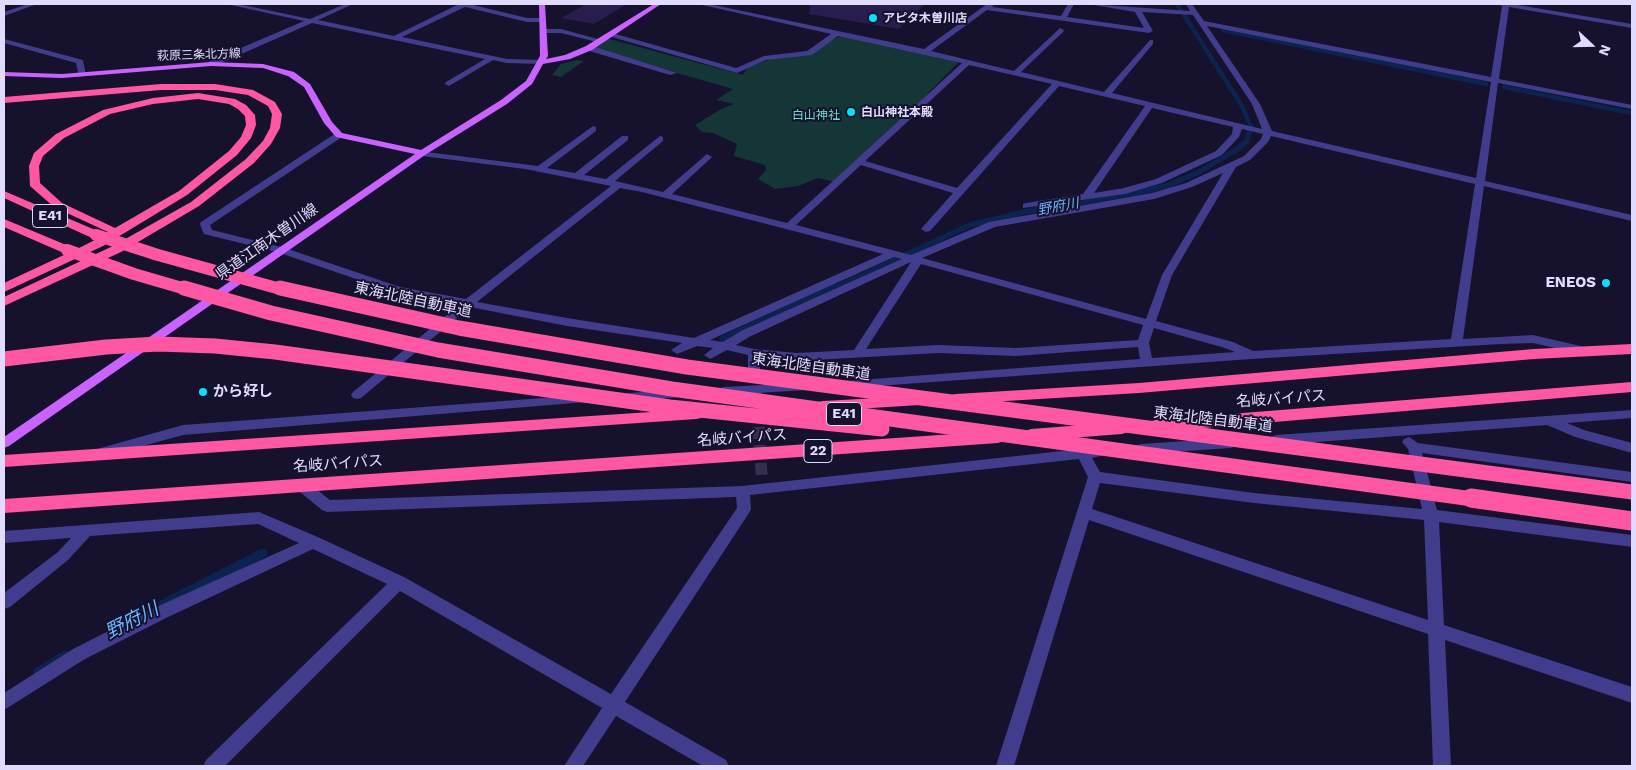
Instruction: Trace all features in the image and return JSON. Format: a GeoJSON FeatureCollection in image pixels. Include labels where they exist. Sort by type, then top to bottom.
{"type":"FeatureCollection","features":[{"type":"Feature","properties":{"kind":"highway"},"geometry":{"type":"LineString","coordinates":[[4,100],[161,87],[214,87],[250,92],[272,104],[277,114],[275,128],[267,142],[250,161],[194,204],[117,249],[4,302]]}},
{"type":"Feature","properties":{"kind":"highway"},"geometry":{"type":"LineString","coordinates":[[4,288],[99,243],[182,193],[233,153],[246,138],[251,125],[250,115],[232,101],[198,96],[178,97],[107,112],[60,136],[38,155],[34,166],[34,184],[58,205],[103,232]]}},
{"type":"Feature","properties":{"kind":"highway","name":"東海北陸自動車道"},"geometry":{"type":"LineString","coordinates":[[4,194],[103,232],[225,274],[297,293],[459,328],[688,367],[1632,492]]}},
{"type":"Feature","properties":{"kind":"highway","name":"E41"},"geometry":{"type":"LineString","coordinates":[[4,223],[67,250],[134,274],[271,313],[438,350],[702,393],[1632,521]]}},
{"type":"Feature","properties":{"kind":"highway"},"geometry":{"type":"LineString","coordinates":[[4,359],[106,347],[158,344],[214,346],[275,352],[670,407],[1205,461]]}},
{"type":"Feature","properties":{"kind":"highway","name":"名岐バイパス"},"geometry":{"type":"LineString","coordinates":[[4,460],[675,415],[1138,388],[1632,349]]}},
{"type":"Feature","properties":{"kind":"highway","name":"名岐バイパス"},"geometry":{"type":"LineString","coordinates":[[4,506],[300,484],[780,453],[1339,412],[1632,387]]}},
{"type":"Feature","properties":{"kind":"main road"},"geometry":{"type":"LineString","coordinates":[[542,4],[544,31],[543,62],[567,57],[589,48],[658,4]]}},
{"type":"Feature","properties":{"kind":"main road","name":"県道江南木曽川線"},"geometry":{"type":"LineString","coordinates":[[4,443],[422,153],[504,102],[529,82],[543,62]]}},
{"type":"Feature","properties":{"kind":"main road","name":"萩原三条北方線"},"geometry":{"type":"LineString","coordinates":[[4,74],[39,76],[211,64],[255,65],[290,74],[307,86],[328,122],[339,135]]}},
{"type":"Feature","properties":{"kind":"main road"},"geometry":{"type":"LineString","coordinates":[[339,135],[422,153]]}},
{"type":"Feature","properties":{"kind":"street"},"geometry":{"type":"LineString","coordinates":[[4,14],[34,4]]}},
{"type":"Feature","properties":{"kind":"street"},"geometry":{"type":"LineString","coordinates":[[228,4],[492,58],[525,63],[543,62]]}},
{"type":"Feature","properties":{"kind":"street"},"geometry":{"type":"LineString","coordinates":[[211,64],[350,4]]}},
{"type":"Feature","properties":{"kind":"street"},"geometry":{"type":"LineString","coordinates":[[395,38],[464,4],[527,20],[543,20]]}},
{"type":"Feature","properties":{"kind":"street"},"geometry":{"type":"LineString","coordinates":[[701,4],[925,52],[1632,218]]}},
{"type":"Feature","properties":{"kind":"street"},"geometry":{"type":"LineString","coordinates":[[1063,19],[1071,4]]}},
{"type":"Feature","properties":{"kind":"street"},"geometry":{"type":"LineString","coordinates":[[1091,4],[1137,10],[1191,13]]}},
{"type":"Feature","properties":{"kind":"street"},"geometry":{"type":"LineString","coordinates":[[710,355],[745,334],[910,260],[941,244],[993,224],[1154,196],[1189,185],[1247,158],[1265,140],[1256,104],[1202,23],[1191,13],[1189,4]]}},
{"type":"Feature","properties":{"kind":"street"},"geometry":{"type":"LineString","coordinates":[[1456,343],[1505,4],[1632,26]]}},
{"type":"Feature","properties":{"kind":"street"},"geometry":{"type":"LineString","coordinates":[[925,52],[988,6],[1149,31],[1137,10]]}},
{"type":"Feature","properties":{"kind":"street"},"geometry":{"type":"LineString","coordinates":[[1202,23],[1632,106]]}},
{"type":"Feature","properties":{"kind":"street"},"geometry":{"type":"LineString","coordinates":[[1016,74],[1060,30]]}},
{"type":"Feature","properties":{"kind":"street"},"geometry":{"type":"LineString","coordinates":[[544,31],[561,31],[601,41]]}},
{"type":"Feature","properties":{"kind":"street"},"geometry":{"type":"LineString","coordinates":[[609,35],[737,71],[764,58],[809,53],[836,34]]}},
{"type":"Feature","properties":{"kind":"street"},"geometry":{"type":"LineString","coordinates":[[4,41],[80,62],[82,74]]}},
{"type":"Feature","properties":{"kind":"street"},"geometry":{"type":"LineString","coordinates":[[1106,95],[1150,42]]}},
{"type":"Feature","properties":{"kind":"street"},"geometry":{"type":"LineString","coordinates":[[589,48],[673,73]]}},
{"type":"Feature","properties":{"kind":"street"},"geometry":{"type":"LineString","coordinates":[[449,84],[492,58]]}},
{"type":"Feature","properties":{"kind":"street"},"geometry":{"type":"LineString","coordinates":[[789,226],[968,62]]}},
{"type":"Feature","properties":{"kind":"street"},"geometry":{"type":"LineString","coordinates":[[926,229],[1057,83]]}},
{"type":"Feature","properties":{"kind":"street"},"geometry":{"type":"LineString","coordinates":[[1086,197],[1150,105]]}},
{"type":"Feature","properties":{"kind":"street"},"geometry":{"type":"LineString","coordinates":[[1026,206],[1141,187],[1201,163],[1228,145],[1240,127]]}},
{"type":"Feature","properties":{"kind":"street"},"geometry":{"type":"LineString","coordinates":[[539,169],[593,129]]}},
{"type":"Feature","properties":{"kind":"street"},"geometry":{"type":"LineString","coordinates":[[339,135],[205,224],[208,232],[281,250],[398,290],[567,322],[725,346],[754,353],[797,357],[938,349],[1016,352],[1143,343]]}},
{"type":"Feature","properties":{"kind":"street"},"geometry":{"type":"LineString","coordinates":[[577,176],[625,138]]}},
{"type":"Feature","properties":{"kind":"street"},"geometry":{"type":"LineString","coordinates":[[357,395],[428,335],[470,304],[613,183],[660,139]]}},
{"type":"Feature","properties":{"kind":"street"},"geometry":{"type":"LineString","coordinates":[[422,153],[539,169],[666,195],[789,226],[1149,325],[1229,345],[1251,355]]}},
{"type":"Feature","properties":{"kind":"street"},"geometry":{"type":"LineString","coordinates":[[666,195],[707,157]]}},
{"type":"Feature","properties":{"kind":"street"},"geometry":{"type":"LineString","coordinates":[[859,162],[959,192]]}},
{"type":"Feature","properties":{"kind":"street"},"geometry":{"type":"LineString","coordinates":[[1147,362],[1143,343],[1166,275],[1232,165]]}},
{"type":"Feature","properties":{"kind":"street"},"geometry":{"type":"LineString","coordinates":[[677,350],[892,254]]}},
{"type":"Feature","properties":{"kind":"street"},"geometry":{"type":"LineString","coordinates":[[858,353],[910,260]]}},
{"type":"Feature","properties":{"kind":"street"},"geometry":{"type":"LineString","coordinates":[[85,456],[193,429],[523,403],[922,380],[1251,355],[1533,339],[1588,351]]}},
{"type":"Feature","properties":{"kind":"street"},"geometry":{"type":"LineString","coordinates":[[754,353],[754,368]]}},
{"type":"Feature","properties":{"kind":"street"},"geometry":{"type":"LineString","coordinates":[[300,484],[327,506],[742,491],[762,484],[1083,453],[1400,432],[1632,414]]}},
{"type":"Feature","properties":{"kind":"street"},"geometry":{"type":"LineString","coordinates":[[1550,421],[1580,434],[1632,448]]}},
{"type":"Feature","properties":{"kind":"street"},"geometry":{"type":"LineString","coordinates":[[1400,432],[1414,447],[1431,515],[1438,632],[1442,766]]}},
{"type":"Feature","properties":{"kind":"street"},"geometry":{"type":"LineString","coordinates":[[1414,447],[1632,477]]}},
{"type":"Feature","properties":{"kind":"street"},"geometry":{"type":"LineString","coordinates":[[1005,766],[1086,513],[1095,477],[1083,453]]}},
{"type":"Feature","properties":{"kind":"street"},"geometry":{"type":"LineString","coordinates":[[1095,477],[1254,498],[1431,515],[1632,541]]}},
{"type":"Feature","properties":{"kind":"street"},"geometry":{"type":"LineString","coordinates":[[573,766],[616,705],[744,509],[742,491]]}},
{"type":"Feature","properties":{"kind":"street"},"geometry":{"type":"LineString","coordinates":[[1086,513],[1632,696]]}},
{"type":"Feature","properties":{"kind":"street"},"geometry":{"type":"LineString","coordinates":[[4,537],[260,518],[398,582],[720,766]]}},
{"type":"Feature","properties":{"kind":"street"},"geometry":{"type":"LineString","coordinates":[[4,602],[63,556],[86,531]]}},
{"type":"Feature","properties":{"kind":"street"},"geometry":{"type":"LineString","coordinates":[[4,702],[80,654],[160,613],[315,542]]}},
{"type":"Feature","properties":{"kind":"street"},"geometry":{"type":"LineString","coordinates":[[212,766],[398,582]]}},
{"type":"Feature","properties":{"kind":"green space","name":"白山神社"},"geometry":{"type":"Polygon","coordinates":[[[843,35],[961,60],[929,92],[923,102],[915,106],[836,182],[818,178],[798,186],[775,189],[758,179],[766,170],[765,165],[734,156],[737,144],[713,133],[702,132],[695,125],[721,109],[734,104],[716,100],[733,89],[589,48],[606,38],[743,75],[747,68],[771,59],[798,55],[843,35]]]}},
{"type":"Feature","properties":{"kind":"green space"},"geometry":{"type":"Polygon","coordinates":[[[577,60],[584,61],[561,77],[552,75],[561,64],[577,60]]]}},
{"type":"Feature","properties":{"kind":"building"},"geometry":{"type":"Polygon","coordinates":[[[586,4],[627,4],[594,24],[561,18],[586,4]]]}},
{"type":"Feature","properties":{"kind":"building","name":"アピタ木曽川店"},"geometry":{"type":"Polygon","coordinates":[[[810,4],[925,4],[899,29],[809,14],[810,4]]]}},
{"type":"Feature","properties":{"kind":"waterway","name":"野府川"},"geometry":{"type":"LineString","coordinates":[[1177,4],[1242,106],[1251,127]]}},
{"type":"Feature","properties":{"kind":"waterway"},"geometry":{"type":"LineString","coordinates":[[1223,30],[1486,84]]}},
{"type":"Feature","properties":{"kind":"waterway"},"geometry":{"type":"LineString","coordinates":[[1504,87],[1632,113]]}},
{"type":"Feature","properties":{"kind":"waterway","name":"野府川"},"geometry":{"type":"LineString","coordinates":[[830,290],[970,225],[1029,211],[1141,192],[1169,185],[1197,173],[1236,150],[1247,141],[1251,127]]}},
{"type":"Feature","properties":{"kind":"waterway","name":"野府川"},"geometry":{"type":"LineString","coordinates":[[723,339],[833,288]]}},
{"type":"Feature","properties":{"kind":"waterway","name":"野府川"},"geometry":{"type":"LineString","coordinates":[[163,604],[263,553]]}},
{"type":"Feature","properties":{"kind":"waterway","name":"野府川"},"geometry":{"type":"LineString","coordinates":[[38,672],[65,655]]}},
{"type":"Feature","properties":{"kind":"tunnel"},"geometry":{"type":"LineString","coordinates":[[756,391],[762,480]]}},
{"type":"Feature","properties":{"kind":"place","name":"アピタ木曽川店"},"geometry":{"type":"Point","coordinates":[873,18]}},
{"type":"Feature","properties":{"kind":"place","name":"白山神社本殿"},"geometry":{"type":"Point","coordinates":[851,112]}},
{"type":"Feature","properties":{"kind":"place","name":"ENEOS"},"geometry":{"type":"Point","coordinates":[1606,283]}},
{"type":"Feature","properties":{"kind":"place","name":"から好し"},"geometry":{"type":"Point","coordinates":[203,392]}}]}
